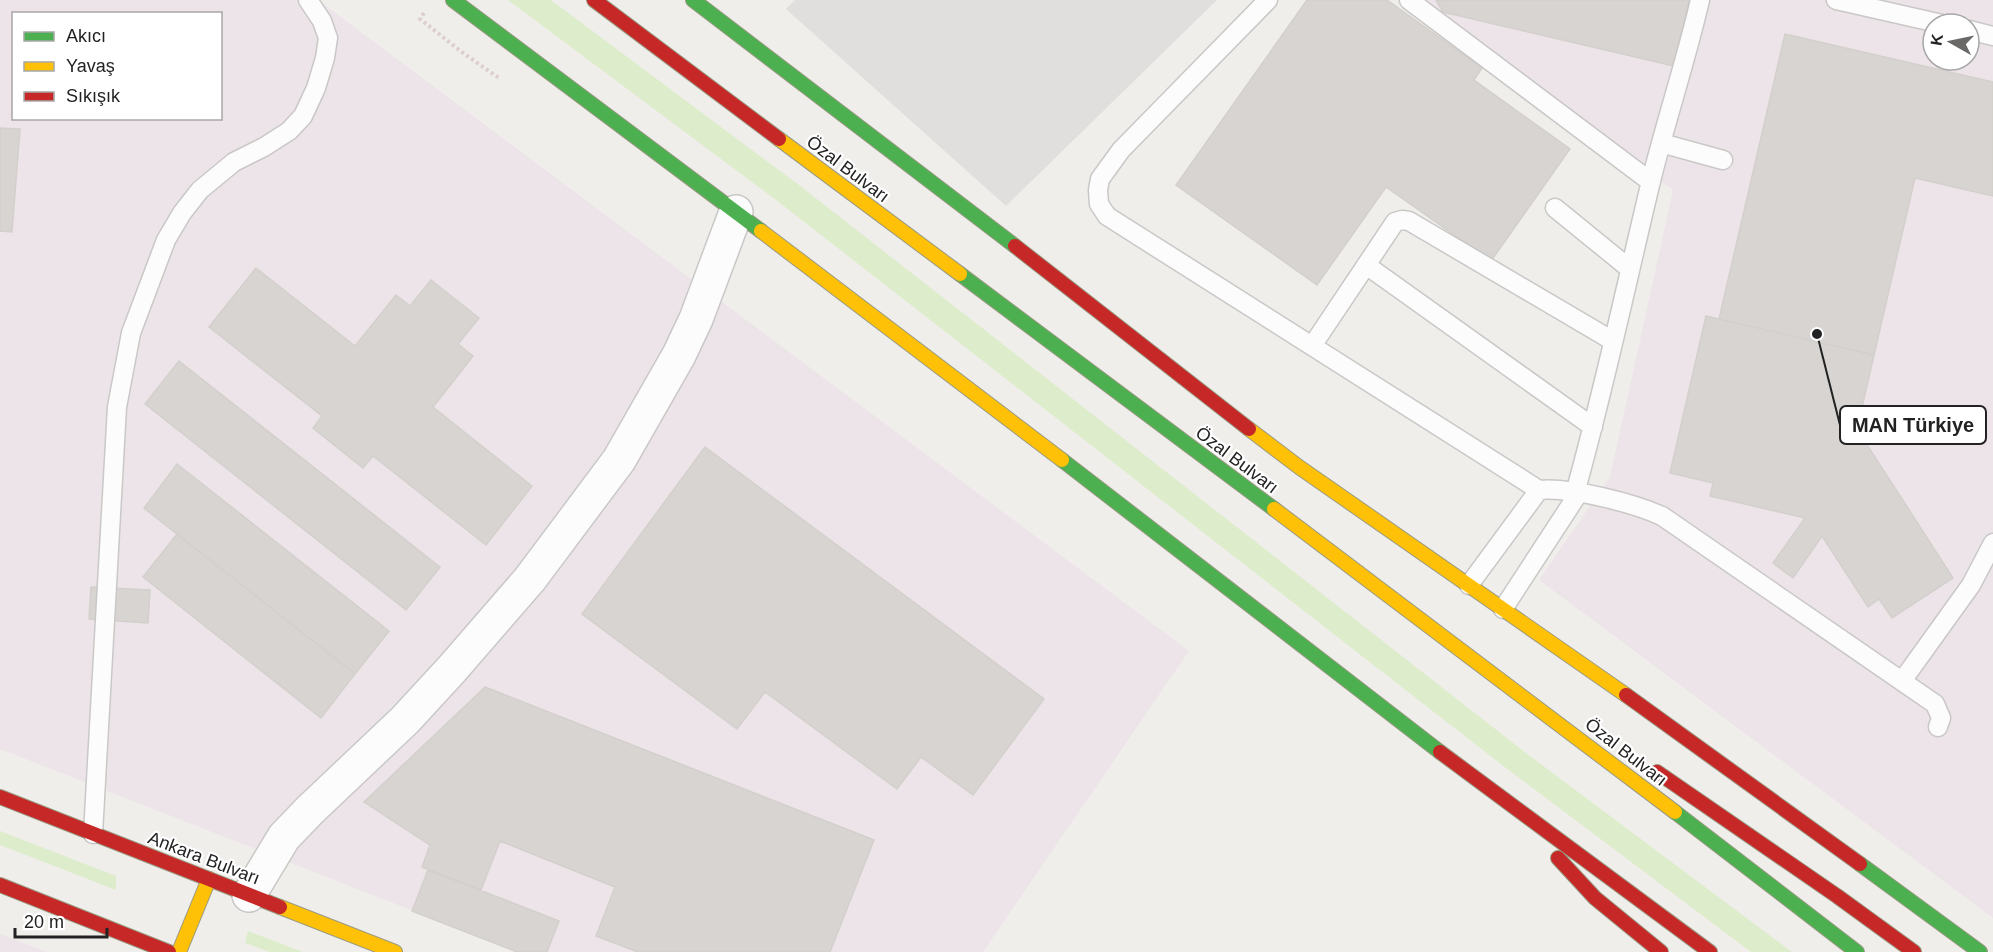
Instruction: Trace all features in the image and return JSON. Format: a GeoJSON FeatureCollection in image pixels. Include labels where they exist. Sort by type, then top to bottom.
{"type":"FeatureCollection","features":[{"type":"Feature","properties":{"kind":"main road"},"geometry":{"type":"LineString","coordinates":[[453,0],[882,322],[1506,802],[1710,952]]}},
{"type":"Feature","properties":{"kind":"main road","name":"Özal Bulvarı"},"geometry":{"type":"LineString","coordinates":[[594,0],[1568,729],[1857,952]]}},
{"type":"Feature","properties":{"kind":"main road"},"geometry":{"type":"LineString","coordinates":[[693,0],[1299,467],[1691,740],[1980,952]]}},
{"type":"Feature","properties":{"kind":"main road"},"geometry":{"type":"LineString","coordinates":[[1568,729],[1612,747]]}},
{"type":"Feature","properties":{"kind":"main road"},"geometry":{"type":"LineString","coordinates":[[1644,762],[1914,952]]}},
{"type":"Feature","properties":{"kind":"main road","name":"Ankara Bulvarı"},"geometry":{"type":"LineString","coordinates":[[0,797],[395,952]]}},
{"type":"Feature","properties":{"kind":"main road"},"geometry":{"type":"LineString","coordinates":[[1506,802],[1595,898],[1660,952]]}},
{"type":"Feature","properties":{"kind":"main road"},"geometry":{"type":"LineString","coordinates":[[179,952],[209,879]]}},
{"type":"Feature","properties":{"kind":"main road"},"geometry":{"type":"LineString","coordinates":[[0,885],[145,948],[169,952]]}},
{"type":"Feature","properties":{"kind":"street"},"geometry":{"type":"LineString","coordinates":[[249,895],[284,837],[405,720],[452,669],[530,579],[619,460],[679,355],[696,319],[736,213]]}},
{"type":"Feature","properties":{"kind":"lane"},"geometry":{"type":"LineString","coordinates":[[93,834],[117,406],[130,333],[166,240],[182,213],[200,190],[234,162],[289,131],[303,116],[319,78],[328,38],[322,21],[308,0]]}},
{"type":"Feature","properties":{"kind":"lane"},"geometry":{"type":"LineString","coordinates":[[1268,0],[1121,150],[1100,179],[1099,204],[1107,216],[1539,490],[1577,493],[1632,504],[1662,516],[1935,704],[1941,718],[1938,726]]}},
{"type":"Feature","properties":{"kind":"lane"},"geometry":{"type":"LineString","coordinates":[[1409,0],[1651,182]]}},
{"type":"Feature","properties":{"kind":"lane"},"geometry":{"type":"LineString","coordinates":[[1503,609],[1577,493],[1651,182],[1700,0]]}},
{"type":"Feature","properties":{"kind":"lane"},"geometry":{"type":"LineString","coordinates":[[1836,0],[1921,19]]}},
{"type":"Feature","properties":{"kind":"lane"},"geometry":{"type":"LineString","coordinates":[[1661,143],[1723,160]]}},
{"type":"Feature","properties":{"kind":"lane"},"geometry":{"type":"LineString","coordinates":[[1555,208],[1630,269]]}},
{"type":"Feature","properties":{"kind":"lane"},"geometry":{"type":"LineString","coordinates":[[1312,346],[1395,222],[1402,220],[1409,221],[1613,341]]}},
{"type":"Feature","properties":{"kind":"lane"},"geometry":{"type":"LineString","coordinates":[[1366,265],[1593,427]]}},
{"type":"Feature","properties":{"kind":"lane"},"geometry":{"type":"LineString","coordinates":[[1469,585],[1539,490]]}},
{"type":"Feature","properties":{"kind":"lane"},"geometry":{"type":"LineString","coordinates":[[1902,681],[1971,585],[1993,543]]}},
{"type":"Feature","properties":{"kind":"shaded area"},"geometry":{"type":"Polygon","coordinates":[[[0,0],[318,0],[1189,651],[983,952],[518,952],[0,749],[0,0]]]}},
{"type":"Feature","properties":{"kind":"shaded area"},"geometry":{"type":"Polygon","coordinates":[[[795,0],[1217,0],[1006,206],[786,9],[795,0]]]}},
{"type":"Feature","properties":{"kind":"shaded area"},"geometry":{"type":"Polygon","coordinates":[[[1413,0],[1993,0],[1993,918],[1539,580],[1610,477],[1673,190],[1413,0]]]}},
{"type":"Feature","properties":{"kind":"shaded area"},"geometry":{"type":"Polygon","coordinates":[[[0,934],[47,952],[0,952],[0,934]]]}},
{"type":"Feature","properties":{"kind":"green space"},"geometry":{"type":"Polygon","coordinates":[[[508,0],[551,0],[799,185],[1526,753],[1792,952],[1751,952],[1502,765],[776,200],[508,0]]]}},
{"type":"Feature","properties":{"kind":"green space"},"geometry":{"type":"Polygon","coordinates":[[[0,831],[116,876],[116,890],[0,845],[0,831]]]}},
{"type":"Feature","properties":{"kind":"green space"},"geometry":{"type":"Polygon","coordinates":[[[248,931],[303,952],[270,952],[245,943],[248,931]]]}},
{"type":"Feature","properties":{"kind":"building"},"geometry":{"type":"Polygon","coordinates":[[[1307,0],[1387,0],[1482,68],[1474,80],[1570,149],[1491,261],[1386,187],[1317,285],[1176,185],[1307,0]]]}},
{"type":"Feature","properties":{"kind":"building"},"geometry":{"type":"Polygon","coordinates":[[[1436,0],[1689,0],[1674,66],[1443,12],[1436,0]]]}},
{"type":"Feature","properties":{"kind":"building"},"geometry":{"type":"Polygon","coordinates":[[[1785,34],[1921,65],[1921,72],[1950,72],[1993,82],[1993,196],[1915,178],[1874,355],[1719,319],[1785,34]]]}},
{"type":"Feature","properties":{"kind":"building"},"geometry":{"type":"Polygon","coordinates":[[[0,128],[20,129],[12,232],[0,231],[0,128]]]}},
{"type":"Feature","properties":{"kind":"building"},"geometry":{"type":"Polygon","coordinates":[[[256,268],[355,346],[396,295],[410,306],[431,280],[479,318],[458,344],[473,356],[433,407],[532,486],[486,545],[373,456],[363,468],[313,428],[322,416],[209,327],[256,268]]]}},
{"type":"Feature","properties":{"kind":"building"},"geometry":{"type":"Polygon","coordinates":[[[1706,316],[1874,355],[1854,442],[1862,437],[1953,578],[1892,618],[1879,599],[1868,607],[1822,536],[1793,578],[1773,563],[1805,518],[1710,496],[1713,483],[1670,473],[1706,316]]]}},
{"type":"Feature","properties":{"kind":"building"},"geometry":{"type":"Polygon","coordinates":[[[179,361],[440,567],[406,610],[145,404],[179,361]]]}},
{"type":"Feature","properties":{"kind":"building"},"geometry":{"type":"Polygon","coordinates":[[[705,447],[1044,699],[973,795],[921,757],[897,789],[765,692],[737,729],[582,614],[705,447]]]}},
{"type":"Feature","properties":{"kind":"building"},"geometry":{"type":"Polygon","coordinates":[[[177,464],[389,631],[355,674],[144,508],[177,464]]]}},
{"type":"Feature","properties":{"kind":"building"},"geometry":{"type":"Polygon","coordinates":[[[177,534],[355,674],[321,718],[143,577],[177,534]]]}},
{"type":"Feature","properties":{"kind":"building"},"geometry":{"type":"Polygon","coordinates":[[[91,587],[150,590],[148,623],[89,619],[91,587]]]}},
{"type":"Feature","properties":{"kind":"building"},"geometry":{"type":"Polygon","coordinates":[[[485,687],[874,840],[830,952],[638,952],[596,936],[615,887],[500,841],[481,890],[422,867],[430,845],[364,802],[485,687]]]}},
{"type":"Feature","properties":{"kind":"building"},"geometry":{"type":"Polygon","coordinates":[[[428,870],[559,921],[547,952],[517,952],[412,911],[428,870]]]}},
{"type":"Feature","properties":{"kind":"traffic: fast"},"geometry":{"type":"LineString","coordinates":[[453,0],[761,231]]}},
{"type":"Feature","properties":{"kind":"traffic: fast"},"geometry":{"type":"LineString","coordinates":[[693,0],[1015,246]]}},
{"type":"Feature","properties":{"kind":"traffic: fast"},"geometry":{"type":"LineString","coordinates":[[960,274],[1274,509]]}},
{"type":"Feature","properties":{"kind":"traffic: fast"},"geometry":{"type":"LineString","coordinates":[[1062,460],[1440,752]]}},
{"type":"Feature","properties":{"kind":"traffic: fast"},"geometry":{"type":"LineString","coordinates":[[1675,812],[1857,952]]}},
{"type":"Feature","properties":{"kind":"traffic: fast"},"geometry":{"type":"LineString","coordinates":[[1860,864],[1980,952]]}},
{"type":"Feature","properties":{"kind":"traffic: slow"},"geometry":{"type":"LineString","coordinates":[[779,139],[960,274]]}},
{"type":"Feature","properties":{"kind":"traffic: slow"},"geometry":{"type":"LineString","coordinates":[[761,231],[1062,460]]}},
{"type":"Feature","properties":{"kind":"traffic: slow"},"geometry":{"type":"LineString","coordinates":[[1249,429],[1299,467],[1626,695]]}},
{"type":"Feature","properties":{"kind":"traffic: slow"},"geometry":{"type":"LineString","coordinates":[[1274,509],[1675,812]]}},
{"type":"Feature","properties":{"kind":"traffic: slow"},"geometry":{"type":"LineString","coordinates":[[179,952],[209,879]]}},
{"type":"Feature","properties":{"kind":"traffic: slow"},"geometry":{"type":"LineString","coordinates":[[280,907],[395,952]]}},
{"type":"Feature","properties":{"kind":"traffic: jam"},"geometry":{"type":"LineString","coordinates":[[594,0],[779,139]]}},
{"type":"Feature","properties":{"kind":"traffic: jam"},"geometry":{"type":"LineString","coordinates":[[1015,246],[1249,429]]}},
{"type":"Feature","properties":{"kind":"traffic: jam"},"geometry":{"type":"LineString","coordinates":[[1626,695],[1860,864]]}},
{"type":"Feature","properties":{"kind":"traffic: jam"},"geometry":{"type":"LineString","coordinates":[[1440,752],[1710,952]]}},
{"type":"Feature","properties":{"kind":"traffic: jam"},"geometry":{"type":"LineString","coordinates":[[1657,772],[1914,952]]}},
{"type":"Feature","properties":{"kind":"traffic: jam"},"geometry":{"type":"LineString","coordinates":[[0,797],[280,907]]}},
{"type":"Feature","properties":{"kind":"traffic: jam"},"geometry":{"type":"LineString","coordinates":[[1558,858],[1595,898],[1661,952]]}},
{"type":"Feature","properties":{"kind":"traffic: jam"},"geometry":{"type":"LineString","coordinates":[[0,885],[169,952]]}},
{"type":"Feature","properties":{"kind":"place","name":"MAN Türkiye"},"geometry":{"type":"Point","coordinates":[1817,334]}}]}
